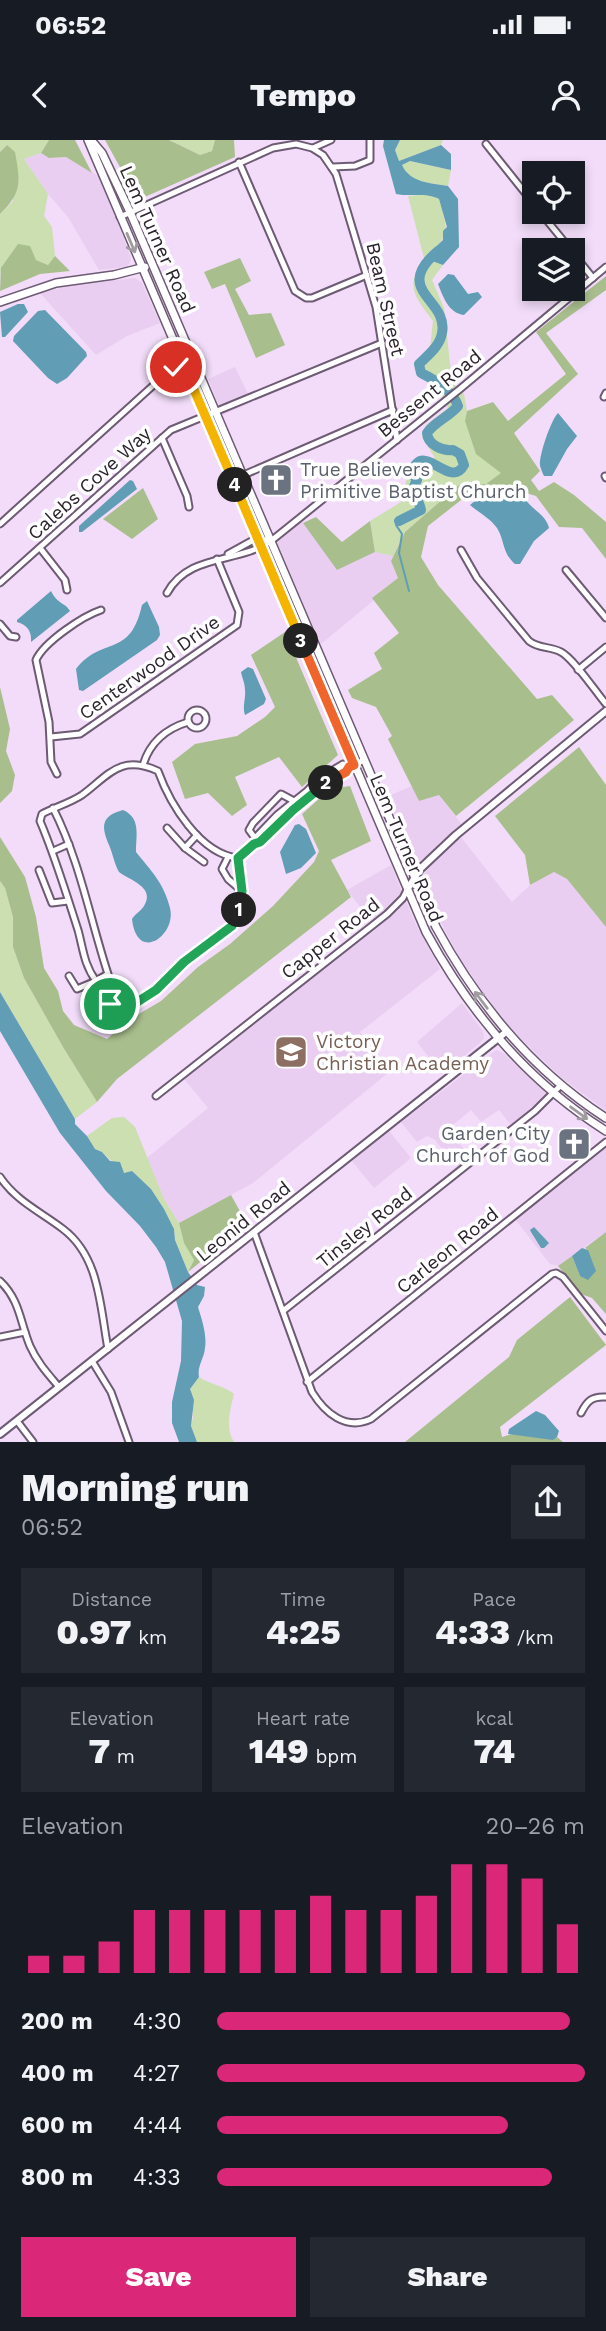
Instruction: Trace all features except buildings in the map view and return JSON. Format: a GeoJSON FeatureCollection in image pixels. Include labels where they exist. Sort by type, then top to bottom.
{"type":"FeatureCollection","features":[{"type":"Feature","properties":{"kind":"main road","name":"Lem Turner Road"},"geometry":{"type":"LineString","coordinates":[[89,140],[102,153],[130,212],[436,928],[475,992],[506,1032],[561,1085],[606,1118]]}},
{"type":"Feature","properties":{"kind":"main road","name":"Lem Turner Road"},"geometry":{"type":"LineString","coordinates":[[89,140],[352,766],[426,932],[470,1005],[497,1039],[553,1093],[606,1132]]}},
{"type":"Feature","properties":{"kind":"main road"},"geometry":{"type":"LineString","coordinates":[[0,302],[56,283],[114,275],[153,265]]}},
{"type":"Feature","properties":{"kind":"main road"},"geometry":{"type":"LineString","coordinates":[[306,654],[317,649]]}},
{"type":"Feature","properties":{"kind":"street"},"geometry":{"type":"LineString","coordinates":[[312,148],[331,140]]}},
{"type":"Feature","properties":{"kind":"street"},"geometry":{"type":"LineString","coordinates":[[120,217],[284,144],[312,148],[323,155],[333,167],[355,166],[370,160],[370,140]]}},
{"type":"Feature","properties":{"kind":"street"},"geometry":{"type":"LineString","coordinates":[[486,144],[522,189]]}},
{"type":"Feature","properties":{"kind":"street"},"geometry":{"type":"LineString","coordinates":[[239,162],[295,291],[306,298],[312,298],[367,275]]}},
{"type":"Feature","properties":{"kind":"street","name":"Beam Street"},"geometry":{"type":"LineString","coordinates":[[333,167],[376,307],[397,440]]}},
{"type":"Feature","properties":{"kind":"street"},"geometry":{"type":"LineString","coordinates":[[550,224],[561,238]]}},
{"type":"Feature","properties":{"kind":"street","name":"Bessent Road"},"geometry":{"type":"LineString","coordinates":[[167,593],[172,583],[191,569],[261,547],[271,541],[606,267]]}},
{"type":"Feature","properties":{"kind":"street"},"geometry":{"type":"LineString","coordinates":[[585,268],[593,278]]}},
{"type":"Feature","properties":{"kind":"street","name":"Calebs Cove Way"},"geometry":{"type":"LineString","coordinates":[[0,583],[177,427],[382,343]]}},
{"type":"Feature","properties":{"kind":"street"},"geometry":{"type":"LineString","coordinates":[[0,524],[167,373],[193,359]]}},
{"type":"Feature","properties":{"kind":"street"},"geometry":{"type":"LineString","coordinates":[[232,480],[393,410]]}},
{"type":"Feature","properties":{"kind":"street"},"geometry":{"type":"LineString","coordinates":[[162,438],[187,496],[189,507]]}},
{"type":"Feature","properties":{"kind":"street"},"geometry":{"type":"LineString","coordinates":[[257,538],[271,541]]}},
{"type":"Feature","properties":{"kind":"street","name":"Bessent Road"},"geometry":{"type":"LineString","coordinates":[[226,556],[257,538]]}},
{"type":"Feature","properties":{"kind":"street"},"geometry":{"type":"LineString","coordinates":[[40,548],[65,580],[67,590]]}},
{"type":"Feature","properties":{"kind":"street"},"geometry":{"type":"LineString","coordinates":[[461,550],[477,578],[529,641],[535,646],[561,652],[606,704]]}},
{"type":"Feature","properties":{"kind":"street","name":"Centerwood Drive"},"geometry":{"type":"LineString","coordinates":[[51,737],[80,734],[237,625],[239,612],[216,559]]}},
{"type":"Feature","properties":{"kind":"street"},"geometry":{"type":"LineString","coordinates":[[566,569],[606,618]]}},
{"type":"Feature","properties":{"kind":"street"},"geometry":{"type":"LineString","coordinates":[[57,774],[51,762],[51,737],[36,660],[43,649],[87,614],[101,610]]}},
{"type":"Feature","properties":{"kind":"street"},"geometry":{"type":"LineString","coordinates":[[0,624],[10,636],[16,637]]}},
{"type":"Feature","properties":{"kind":"street"},"geometry":{"type":"LineString","coordinates":[[578,670],[606,647]]}},
{"type":"Feature","properties":{"kind":"street","name":"Capper Road"},"geometry":{"type":"LineString","coordinates":[[156,1096],[387,914],[420,869],[456,835],[606,711]]}},
{"type":"Feature","properties":{"kind":"street"},"geometry":{"type":"LineString","coordinates":[[144,765],[148,750],[156,739],[188,722]]}},
{"type":"Feature","properties":{"kind":"street"},"geometry":{"type":"LineString","coordinates":[[238,858],[255,841],[260,842],[296,803],[364,760]]}},
{"type":"Feature","properties":{"kind":"street"},"geometry":{"type":"LineString","coordinates":[[124,765],[144,765],[158,771],[164,790],[179,815],[197,835],[228,857],[238,858],[241,904],[232,926],[184,962],[156,990],[131,1006],[110,1004],[98,992],[96,981],[88,970],[53,851],[40,821],[42,814],[82,795],[105,775],[124,765]]}},
{"type":"Feature","properties":{"kind":"street"},"geometry":{"type":"LineString","coordinates":[[255,841],[249,830],[281,794],[296,803]]}},
{"type":"Feature","properties":{"kind":"street"},"geometry":{"type":"LineString","coordinates":[[53,808],[85,890],[108,974],[77,989],[69,976]]}},
{"type":"Feature","properties":{"kind":"street"},"geometry":{"type":"LineString","coordinates":[[167,828],[185,848],[204,862]]}},
{"type":"Feature","properties":{"kind":"street"},"geometry":{"type":"LineString","coordinates":[[185,848],[197,835]]}},
{"type":"Feature","properties":{"kind":"street"},"geometry":{"type":"LineString","coordinates":[[53,851],[69,844]]}},
{"type":"Feature","properties":{"kind":"street"},"geometry":{"type":"LineString","coordinates":[[228,857],[222,869],[228,880],[242,891]]}},
{"type":"Feature","properties":{"kind":"street"},"geometry":{"type":"LineString","coordinates":[[39,870],[52,903],[68,901]]}},
{"type":"Feature","properties":{"kind":"street","name":"Leonid Road"},"geometry":{"type":"LineString","coordinates":[[0,1434],[506,1032]]}},
{"type":"Feature","properties":{"kind":"street","name":"Tinsley Road"},"geometry":{"type":"LineString","coordinates":[[283,1311],[535,1111],[561,1085]]}},
{"type":"Feature","properties":{"kind":"street","name":"Carleon Road"},"geometry":{"type":"LineString","coordinates":[[307,1382],[606,1142]]}},
{"type":"Feature","properties":{"kind":"street"},"geometry":{"type":"LineString","coordinates":[[0,1177],[19,1199],[62,1228],[86,1253],[95,1277],[108,1349]]}},
{"type":"Feature","properties":{"kind":"street"},"geometry":{"type":"LineString","coordinates":[[254,1232],[307,1382],[318,1402],[342,1421],[362,1424],[371,1419],[547,1276],[556,1273],[563,1277],[606,1331]]}},
{"type":"Feature","properties":{"kind":"street"},"geometry":{"type":"LineString","coordinates":[[0,1282],[13,1296],[39,1363],[59,1387]]}},
{"type":"Feature","properties":{"kind":"street"},"geometry":{"type":"LineString","coordinates":[[0,1337],[25,1332]]}},
{"type":"Feature","properties":{"kind":"street"},"geometry":{"type":"LineString","coordinates":[[92,1361],[111,1392],[130,1442]]}},
{"type":"Feature","properties":{"kind":"street"},"geometry":{"type":"LineString","coordinates":[[581,1413],[587,1402],[593,1398],[606,1397]]}},
{"type":"Feature","properties":{"kind":"street"},"geometry":{"type":"LineString","coordinates":[[17,1421],[33,1442]]}},
{"type":"Feature","properties":{"kind":"shaded area"},"geometry":{"type":"Polygon","coordinates":[[[41,153],[49,158],[66,157],[100,177],[130,255],[131,260],[127,267],[99,270],[68,217],[24,159],[41,153]]]}},
{"type":"Feature","properties":{"kind":"shaded area"},"geometry":{"type":"Polygon","coordinates":[[[135,278],[142,283],[160,323],[127,336],[96,355],[40,293],[74,285],[135,278]]]}},
{"type":"Feature","properties":{"kind":"shaded area"},"geometry":{"type":"Polygon","coordinates":[[[235,367],[252,402],[223,415],[208,379],[235,367]]]}},
{"type":"Feature","properties":{"kind":"shaded area"},"geometry":{"type":"Polygon","coordinates":[[[301,520],[337,570],[375,552],[393,556],[391,561],[398,578],[321,644],[276,540],[301,520]]]}},
{"type":"Feature","properties":{"kind":"shaded area"},"geometry":{"type":"Polygon","coordinates":[[[412,786],[419,801],[439,795],[462,825],[419,861],[412,857],[386,797],[412,786]]]}},
{"type":"Feature","properties":{"kind":"shaded area"},"geometry":{"type":"Polygon","coordinates":[[[460,836],[512,902],[530,885],[554,872],[567,879],[606,927],[606,1111],[558,1075],[518,1036],[494,1009],[459,957],[421,879],[430,865],[460,836]]]}},
{"type":"Feature","properties":{"kind":"shaded area","name":"Victory Christian Academy"},"geometry":{"type":"Polygon","coordinates":[[[391,865],[416,925],[440,969],[360,1032],[388,1073],[253,1183],[179,1223],[164,1199],[147,1158],[208,1108],[180,1074],[372,922],[347,890],[391,865]]]}},
{"type":"Feature","properties":{"kind":"shaded area"},"geometry":{"type":"Polygon","coordinates":[[[462,1003],[483,1031],[484,1038],[442,1074],[417,1042],[462,1003]]]}},
{"type":"Feature","properties":{"kind":"shaded area"},"geometry":{"type":"Polygon","coordinates":[[[496,1050],[503,1053],[553,1099],[515,1130],[499,1110],[481,1122],[471,1110],[448,1129],[471,1158],[458,1168],[434,1139],[427,1136],[417,1142],[401,1122],[496,1050]]]}},
{"type":"Feature","properties":{"kind":"shaded area"},"geometry":{"type":"Polygon","coordinates":[[[389,1131],[411,1158],[374,1188],[352,1161],[389,1131]]]}},
{"type":"Feature","properties":{"kind":"shaded area"},"geometry":{"type":"Polygon","coordinates":[[[606,1146],[606,1232],[558,1266],[550,1264],[515,1219],[606,1146]]]}},
{"type":"Feature","properties":{"kind":"green space"},"geometry":{"type":"Polygon","coordinates":[[[0,140],[49,140],[41,153],[24,159],[48,194],[44,216],[52,227],[55,256],[48,265],[36,260],[1,268],[0,282],[0,214],[13,201],[7,145],[0,152],[0,140]]]}},
{"type":"Feature","properties":{"kind":"green space"},"geometry":{"type":"Polygon","coordinates":[[[49,140],[75,140],[92,173],[66,157],[49,158],[41,153],[49,140]]]}},
{"type":"Feature","properties":{"kind":"green space"},"geometry":{"type":"Polygon","coordinates":[[[105,140],[169,140],[200,155],[212,151],[215,140],[234,140],[235,157],[138,200],[105,140]]]}},
{"type":"Feature","properties":{"kind":"green space"},"geometry":{"type":"Polygon","coordinates":[[[169,140],[215,140],[212,151],[200,155],[169,140]]]}},
{"type":"Feature","properties":{"kind":"green space"},"geometry":{"type":"Polygon","coordinates":[[[400,140],[443,140],[441,145],[399,161],[395,150],[400,140]]]}},
{"type":"Feature","properties":{"kind":"green space"},"geometry":{"type":"Polygon","coordinates":[[[7,145],[15,152],[18,186],[13,199],[0,214],[0,152],[7,145]]]}},
{"type":"Feature","properties":{"kind":"green space"},"geometry":{"type":"Polygon","coordinates":[[[410,161],[451,170],[448,186],[415,179],[402,165],[410,161]]]}},
{"type":"Feature","properties":{"kind":"green space"},"geometry":{"type":"Polygon","coordinates":[[[430,194],[439,199],[446,226],[443,238],[424,258],[408,196],[430,194]]]}},
{"type":"Feature","properties":{"kind":"green space"},"geometry":{"type":"Polygon","coordinates":[[[18,244],[30,246],[36,260],[48,265],[55,256],[70,271],[40,274],[0,291],[1,268],[18,244]]]}},
{"type":"Feature","properties":{"kind":"green space"},"geometry":{"type":"Polygon","coordinates":[[[240,258],[251,281],[235,289],[249,315],[271,313],[285,345],[256,358],[225,284],[212,289],[204,272],[240,258]]]}},
{"type":"Feature","properties":{"kind":"green space"},"geometry":{"type":"Polygon","coordinates":[[[424,258],[443,265],[432,280],[444,308],[452,382],[464,394],[467,411],[465,421],[502,473],[486,484],[459,485],[405,532],[393,556],[375,552],[370,521],[401,502],[409,469],[420,458],[435,458],[422,437],[426,425],[448,408],[440,394],[416,370],[416,362],[430,348],[433,321],[417,298],[413,284],[424,258]]]}},
{"type":"Feature","properties":{"kind":"green space"},"geometry":{"type":"Polygon","coordinates":[[[606,276],[606,290],[546,333],[578,374],[514,433],[540,471],[531,480],[539,491],[554,482],[606,522],[606,559],[582,528],[559,527],[536,496],[509,488],[470,493],[428,526],[421,557],[438,585],[537,699],[552,695],[574,720],[456,816],[439,795],[419,801],[388,739],[392,736],[376,707],[352,698],[348,690],[382,669],[374,653],[399,633],[372,598],[398,578],[391,561],[405,532],[459,485],[486,484],[501,473],[476,454],[465,421],[467,411],[493,402],[508,421],[566,374],[536,332],[575,301],[585,301],[585,293],[606,276]]]}},
{"type":"Feature","properties":{"kind":"green space"},"geometry":{"type":"Polygon","coordinates":[[[143,488],[158,519],[132,539],[103,519],[143,488]]]}},
{"type":"Feature","properties":{"kind":"green space"},"geometry":{"type":"Polygon","coordinates":[[[316,517],[342,542],[370,521],[375,552],[337,570],[303,523],[316,517]]]}},
{"type":"Feature","properties":{"kind":"green space"},"geometry":{"type":"Polygon","coordinates":[[[285,632],[338,755],[302,787],[279,757],[235,777],[247,805],[232,816],[208,793],[185,799],[172,762],[195,744],[237,736],[275,707],[251,655],[285,632]]]}},
{"type":"Feature","properties":{"kind":"green space"},"geometry":{"type":"Polygon","coordinates":[[[0,687],[10,729],[6,751],[15,775],[12,791],[0,803],[0,687]]]}},
{"type":"Feature","properties":{"kind":"green space"},"geometry":{"type":"Polygon","coordinates":[[[579,747],[606,785],[606,927],[567,879],[554,872],[530,885],[525,855],[495,816],[579,747]]]}},
{"type":"Feature","properties":{"kind":"green space"},"geometry":{"type":"Polygon","coordinates":[[[350,786],[371,841],[331,860],[351,897],[117,1079],[97,1102],[24,978],[13,947],[13,917],[5,888],[0,881],[0,837],[25,877],[36,917],[44,968],[58,991],[63,1011],[74,1025],[107,1039],[132,1018],[161,1001],[273,906],[314,862],[319,851],[302,814],[330,789],[350,786]]]}},
{"type":"Feature","properties":{"kind":"green space"},"geometry":{"type":"Polygon","coordinates":[[[0,881],[5,888],[13,917],[13,947],[24,978],[97,1102],[75,1119],[0,992],[0,881]]]}},
{"type":"Feature","properties":{"kind":"green space"},"geometry":{"type":"Polygon","coordinates":[[[124,1117],[135,1127],[164,1199],[179,1223],[184,1243],[194,1260],[188,1272],[175,1240],[174,1229],[151,1189],[132,1171],[124,1173],[102,1152],[95,1149],[87,1136],[112,1118],[124,1117]]]}},
{"type":"Feature","properties":{"kind":"green space"},"geometry":{"type":"Polygon","coordinates":[[[231,1195],[247,1224],[188,1272],[194,1260],[184,1243],[179,1223],[231,1195]]]}},
{"type":"Feature","properties":{"kind":"green space"},"geometry":{"type":"Polygon","coordinates":[[[606,1232],[606,1314],[592,1298],[581,1294],[558,1266],[572,1256],[580,1276],[588,1250],[585,1248],[606,1232]]]}},
{"type":"Feature","properties":{"kind":"green space"},"geometry":{"type":"Polygon","coordinates":[[[570,1297],[606,1345],[500,1427],[502,1437],[512,1434],[553,1439],[557,1437],[563,1442],[405,1442],[509,1357],[517,1340],[570,1297]]]}},
{"type":"Feature","properties":{"kind":"green space"},"geometry":{"type":"Polygon","coordinates":[[[199,1377],[234,1394],[229,1425],[234,1442],[197,1442],[191,1426],[193,1418],[190,1389],[199,1377]]]}},
{"type":"Feature","properties":{"kind":"water"},"geometry":{"type":"Polygon","coordinates":[[[384,140],[400,140],[395,150],[399,161],[441,145],[451,154],[451,170],[410,161],[402,165],[416,179],[448,186],[458,199],[459,247],[443,265],[424,258],[443,240],[443,231],[447,227],[439,199],[396,194],[383,146],[384,140]]]}},
{"type":"Feature","properties":{"kind":"water"},"geometry":{"type":"Polygon","coordinates":[[[448,274],[454,275],[468,294],[478,292],[482,297],[464,315],[458,314],[450,307],[438,284],[448,274]]]}},
{"type":"Feature","properties":{"kind":"water"},"geometry":{"type":"Polygon","coordinates":[[[24,304],[28,312],[2,337],[0,312],[24,304]]]}},
{"type":"Feature","properties":{"kind":"water"},"geometry":{"type":"Polygon","coordinates":[[[45,310],[87,356],[67,378],[57,384],[13,341],[14,336],[38,311],[45,310]]]}},
{"type":"Feature","properties":{"kind":"water"},"geometry":{"type":"Polygon","coordinates":[[[558,413],[577,436],[552,476],[544,476],[540,465],[541,454],[558,413]]]}},
{"type":"Feature","properties":{"kind":"water"},"geometry":{"type":"Polygon","coordinates":[[[130,480],[137,489],[79,532],[79,526],[130,480]]]}},
{"type":"Feature","properties":{"kind":"water"},"geometry":{"type":"Polygon","coordinates":[[[482,495],[509,500],[524,497],[547,523],[549,528],[534,541],[520,564],[515,564],[508,556],[494,524],[470,505],[482,495]]]}},
{"type":"Feature","properties":{"kind":"water"},"geometry":{"type":"Polygon","coordinates":[[[51,591],[70,611],[31,642],[28,629],[17,620],[51,591]]]}},
{"type":"Feature","properties":{"kind":"water"},"geometry":{"type":"Polygon","coordinates":[[[147,601],[159,627],[160,635],[157,640],[83,691],[79,690],[76,669],[96,652],[123,640],[137,622],[142,605],[147,601]]]}},
{"type":"Feature","properties":{"kind":"water"},"geometry":{"type":"Polygon","coordinates":[[[248,667],[253,669],[266,699],[264,704],[245,715],[245,687],[241,672],[248,667]]]}},
{"type":"Feature","properties":{"kind":"water"},"geometry":{"type":"Polygon","coordinates":[[[123,810],[129,813],[135,822],[136,852],[161,884],[170,908],[168,927],[156,940],[148,942],[141,940],[135,933],[132,919],[144,906],[147,894],[140,885],[119,872],[104,827],[110,815],[123,810]]]}},
{"type":"Feature","properties":{"kind":"water"},"geometry":{"type":"Polygon","coordinates":[[[299,824],[306,829],[316,853],[301,868],[286,874],[280,852],[295,825],[299,824]]]}},
{"type":"Feature","properties":{"kind":"water"},"geometry":{"type":"Polygon","coordinates":[[[0,992],[75,1119],[75,1124],[95,1149],[110,1161],[120,1162],[124,1173],[132,1171],[151,1189],[174,1229],[175,1240],[188,1272],[197,1285],[205,1287],[198,1307],[205,1333],[205,1348],[199,1377],[190,1389],[194,1400],[191,1426],[197,1442],[179,1442],[172,1423],[172,1402],[181,1361],[182,1321],[165,1262],[140,1226],[106,1191],[60,1133],[0,1031],[0,992]]]}},
{"type":"Feature","properties":{"kind":"water"},"geometry":{"type":"Polygon","coordinates":[[[534,1227],[549,1243],[544,1248],[541,1248],[530,1230],[534,1227]]]}},
{"type":"Feature","properties":{"kind":"water"},"geometry":{"type":"Polygon","coordinates":[[[582,1248],[588,1250],[596,1271],[588,1280],[580,1276],[572,1256],[582,1248]]]}},
{"type":"Feature","properties":{"kind":"water"},"geometry":{"type":"Polygon","coordinates":[[[536,1411],[545,1415],[559,1431],[557,1437],[553,1440],[508,1434],[509,1429],[536,1411]]]}},
{"type":"Feature","properties":{"kind":"waterway"},"geometry":{"type":"LineString","coordinates":[[399,521],[421,510],[414,492],[417,480],[412,473],[417,464],[422,461],[429,462],[451,472],[458,471],[464,465],[460,454],[436,446],[427,433],[458,406],[448,391],[421,373],[419,364],[436,346],[442,333],[442,321],[438,311],[420,286],[420,276],[425,265],[438,251]]}},
{"type":"Feature","properties":{"kind":"waterway"},"geometry":{"type":"LineString","coordinates":[[399,521],[396,525],[402,534],[399,553],[409,591]]}},
{"type":"Feature","properties":{"kind":"place","name":"True Believers Primitive Baptist Church"},"geometry":{"type":"Point","coordinates":[276,480]}},
{"type":"Feature","properties":{"kind":"place","name":"Victory Christian Academy"},"geometry":{"type":"Point","coordinates":[291,1052]}},
{"type":"Feature","properties":{"kind":"place","name":"Garden City Church of God"},"geometry":{"type":"Point","coordinates":[574,1144]}},
{"type":"Feature","properties":{"kind":"route"},"geometry":{"type":"LineString","coordinates":[[110,1004],[131,1006],[156,990],[184,962],[232,926],[241,904],[238,858],[326,783],[354,765],[183,364],[176,367]]}}]}
